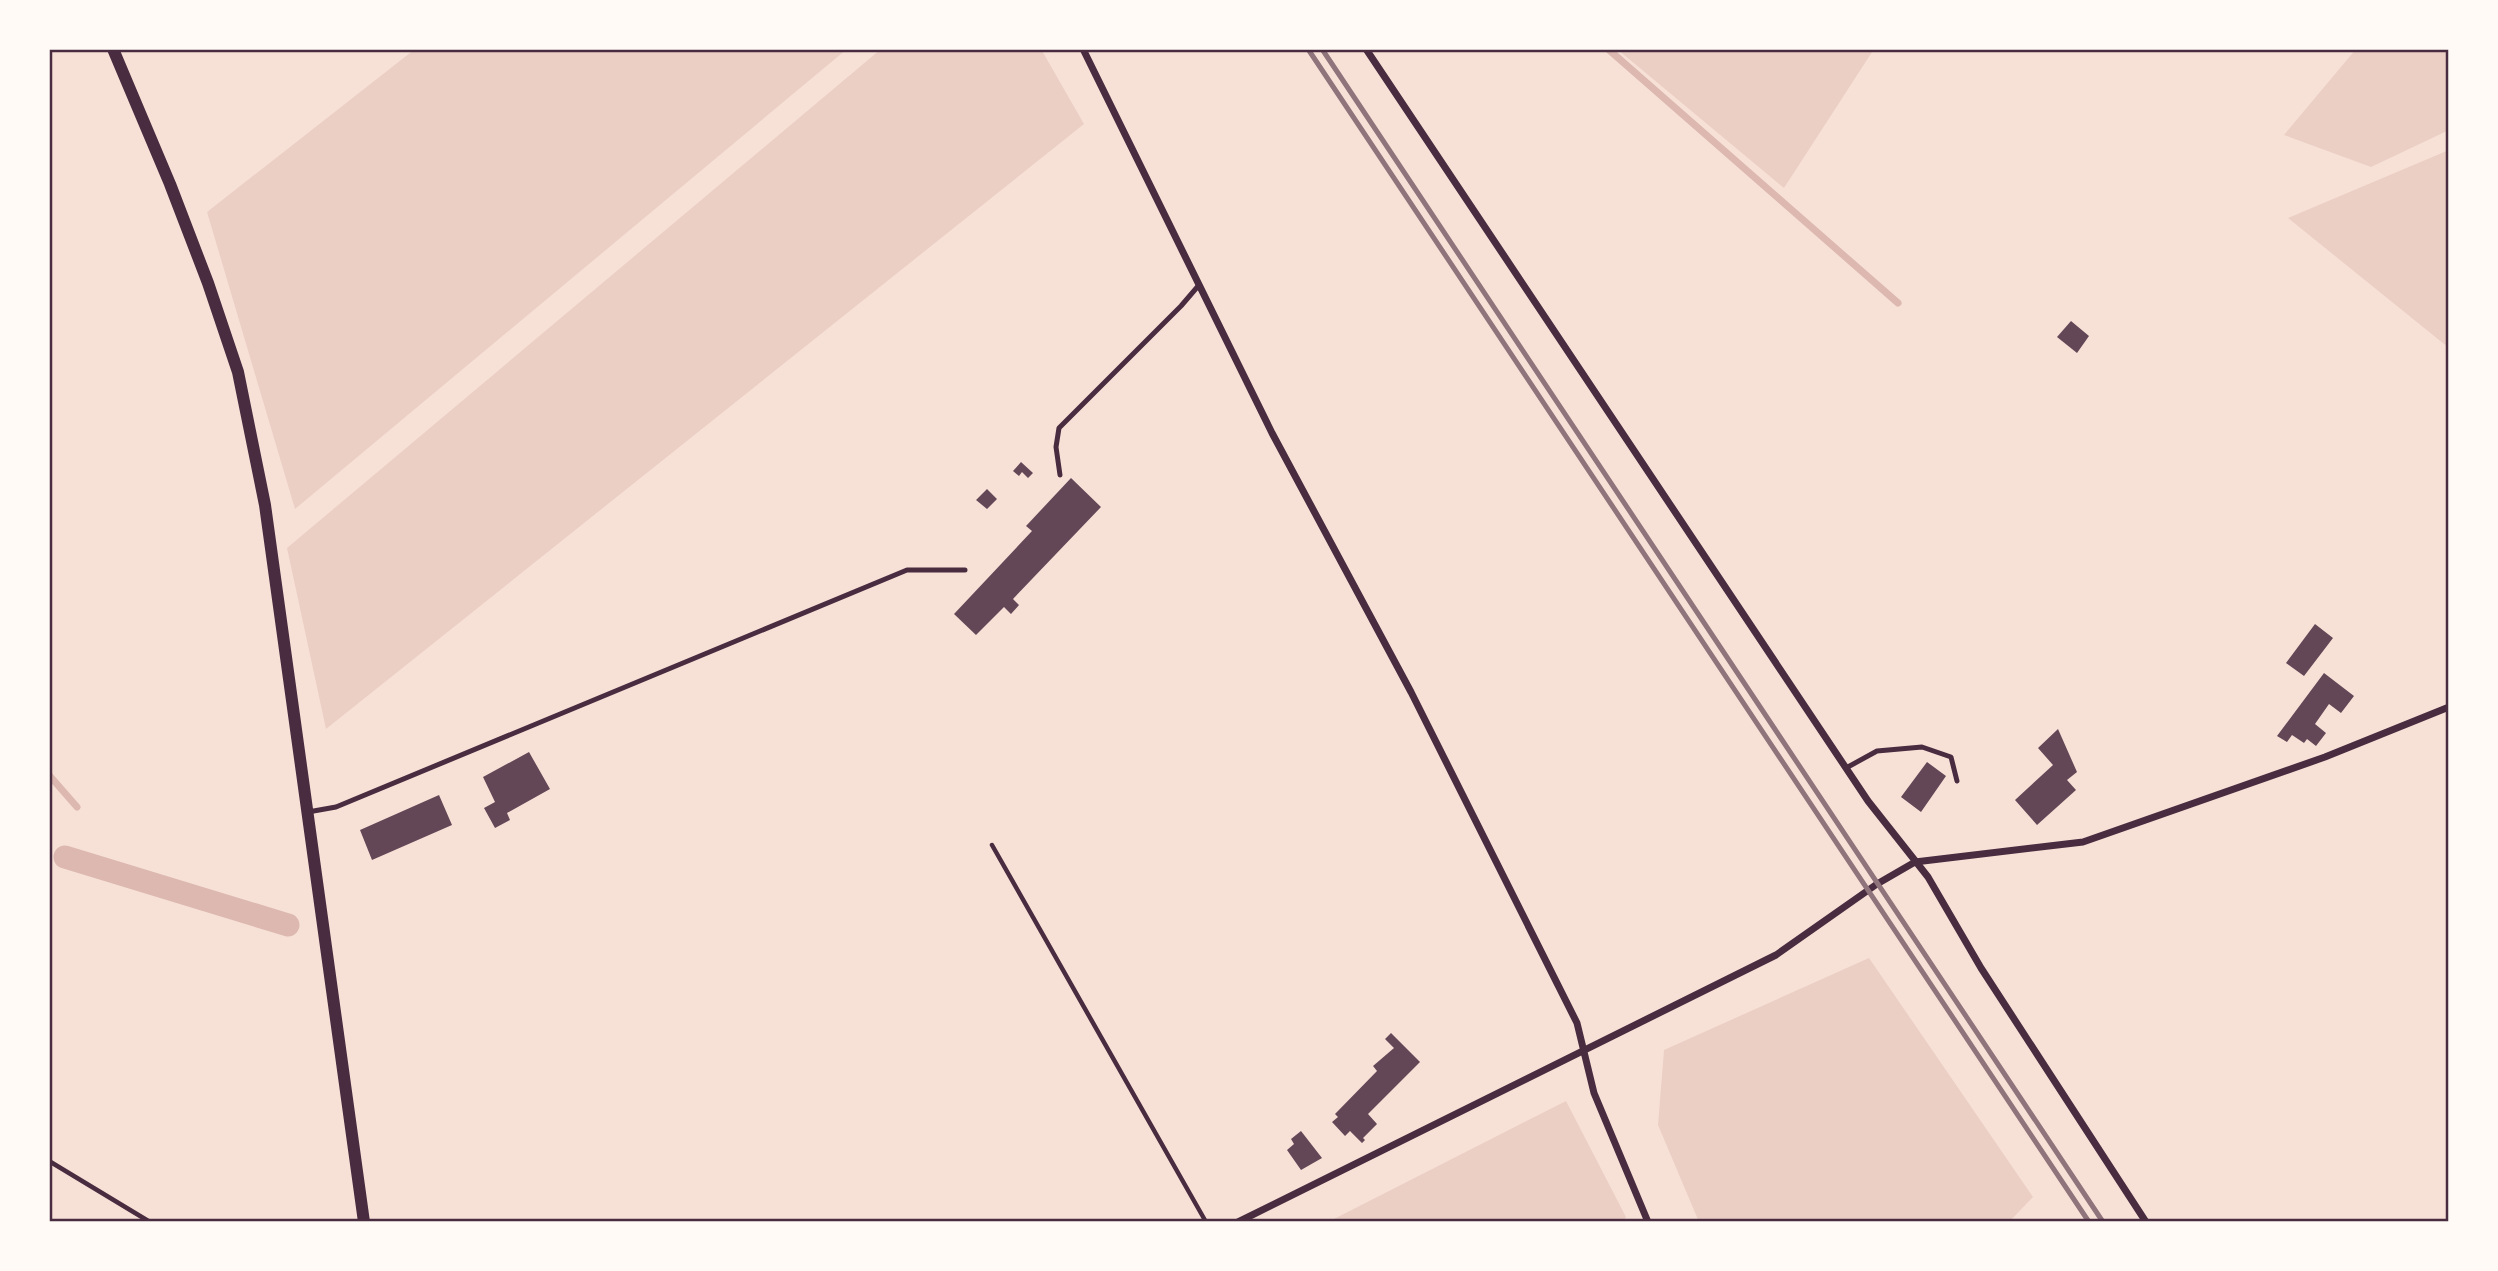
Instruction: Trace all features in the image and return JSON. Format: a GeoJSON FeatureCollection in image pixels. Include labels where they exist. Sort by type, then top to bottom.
{"type":"FeatureCollection","features":[{"type":"Feature","properties":{"kind":"street"},"geometry":{"type":"LineString","coordinates":[[113,49],[170,184],[238,372],[265,505],[364,1222]]}},
{"type":"Feature","properties":{"kind":"street"},"geometry":{"type":"LineString","coordinates":[[1083,49],[1272,433],[1411,692],[1577,1023],[1594,1093],[1648,1222]]}},
{"type":"Feature","properties":{"kind":"street"},"geometry":{"type":"LineString","coordinates":[[1366,49],[1868,802],[1928,877],[1980,968],[2146,1222]]}},
{"type":"Feature","properties":{"kind":"street"},"geometry":{"type":"LineString","coordinates":[[1238,1222],[1776,955],[1868,890],[1915,862],[2083,842],[2325,757],[2449,706]]}},
{"type":"Feature","properties":{"kind":"lane"},"geometry":{"type":"LineString","coordinates":[[1060,475],[1056,447],[1059,428],[1199,285]]}},
{"type":"Feature","properties":{"kind":"lane"},"geometry":{"type":"LineString","coordinates":[[308,812],[336,807],[907,570],[965,570]]}},
{"type":"Feature","properties":{"kind":"lane"},"geometry":{"type":"LineString","coordinates":[[1846,768],[1877,751],[1922,747],[1951,757],[1957,781]]}},
{"type":"Feature","properties":{"kind":"path"},"geometry":{"type":"LineString","coordinates":[[992,845],[1206,1222]]}},
{"type":"Feature","properties":{"kind":"path"},"geometry":{"type":"LineString","coordinates":[[49,1161],[150,1222]]}},
{"type":"Feature","properties":{"kind":"shaded area"},"geometry":{"type":"Polygon","coordinates":[[[415,49],[847,49],[295,509],[207,212],[415,49]]]}},
{"type":"Feature","properties":{"kind":"shaded area"},"geometry":{"type":"Polygon","coordinates":[[[881,49],[1041,49],[1084,124],[326,729],[287,548],[881,49]]]}},
{"type":"Feature","properties":{"kind":"shaded area"},"geometry":{"type":"Polygon","coordinates":[[[1617,49],[1874,49],[1784,188],[1617,49]]]}},
{"type":"Feature","properties":{"kind":"shaded area"},"geometry":{"type":"Polygon","coordinates":[[[2356,49],[2449,49],[2449,130],[2371,167],[2284,135],[2356,49]]]}},
{"type":"Feature","properties":{"kind":"shaded area"},"geometry":{"type":"Polygon","coordinates":[[[2449,150],[2449,348],[2288,218],[2449,150]]]}},
{"type":"Feature","properties":{"kind":"shaded area"},"geometry":{"type":"Polygon","coordinates":[[[1869,958],[2033,1197],[2009,1222],[1699,1222],[1658,1125],[1664,1050],[1869,958]]]}},
{"type":"Feature","properties":{"kind":"shaded area"},"geometry":{"type":"Polygon","coordinates":[[[1566,1101],[1626,1217],[1623,1222],[1328,1222],[1566,1101]]]}},
{"type":"Feature","properties":{"kind":"building"},"geometry":{"type":"Polygon","coordinates":[[[2071,321],[2089,336],[2077,353],[2057,337],[2071,321]]]}},
{"type":"Feature","properties":{"kind":"building"},"geometry":{"type":"Polygon","coordinates":[[[1021,462],[1033,473],[1028,478],[1022,472],[1019,476],[1013,471],[1021,462]]]}},
{"type":"Feature","properties":{"kind":"building"},"geometry":{"type":"Polygon","coordinates":[[[1071,478],[1101,507],[1013,599],[1019,605],[1011,614],[1004,607],[976,635],[954,614],[1032,531],[1026,526],[1071,478]]]}},
{"type":"Feature","properties":{"kind":"building"},"geometry":{"type":"Polygon","coordinates":[[[987,489],[997,499],[987,509],[976,500],[987,489]]]}},
{"type":"Feature","properties":{"kind":"building"},"geometry":{"type":"Polygon","coordinates":[[[2315,624],[2333,638],[2304,676],[2286,663],[2315,624]]]}},
{"type":"Feature","properties":{"kind":"building"},"geometry":{"type":"Polygon","coordinates":[[[2324,673],[2354,696],[2341,713],[2329,704],[2315,724],[2326,733],[2316,746],[2307,739],[2304,743],[2292,735],[2287,742],[2277,736],[2324,673]]]}},
{"type":"Feature","properties":{"kind":"building"},"geometry":{"type":"Polygon","coordinates":[[[2058,729],[2077,772],[2067,780],[2076,790],[2037,825],[2015,800],[2053,765],[2038,748],[2058,729]]]}},
{"type":"Feature","properties":{"kind":"building"},"geometry":{"type":"Polygon","coordinates":[[[529,752],[550,789],[507,813],[510,820],[495,828],[484,808],[495,802],[483,777],[529,752]]]}},
{"type":"Feature","properties":{"kind":"building"},"geometry":{"type":"Polygon","coordinates":[[[1927,762],[1946,776],[1921,812],[1901,797],[1927,762]]]}},
{"type":"Feature","properties":{"kind":"building"},"geometry":{"type":"Polygon","coordinates":[[[439,795],[452,825],[372,860],[360,830],[439,795]]]}},
{"type":"Feature","properties":{"kind":"building"},"geometry":{"type":"Polygon","coordinates":[[[1391,1033],[1420,1062],[1368,1114],[1377,1124],[1363,1138],[1365,1140],[1362,1143],[1350,1131],[1345,1136],[1332,1122],[1338,1117],[1335,1114],[1377,1071],[1373,1066],[1394,1048],[1385,1039],[1391,1033]]]}},
{"type":"Feature","properties":{"kind":"building"},"geometry":{"type":"Polygon","coordinates":[[[1301,1131],[1322,1158],[1301,1170],[1287,1150],[1294,1144],[1291,1139],[1301,1131]]]}},
{"type":"Feature","properties":{"kind":"waterway"},"geometry":{"type":"LineString","coordinates":[[1608,49],[1898,303]]}},
{"type":"Feature","properties":{"kind":"waterway"},"geometry":{"type":"LineString","coordinates":[[49,775],[77,807]]}},
{"type":"Feature","properties":{"kind":"waterway"},"geometry":{"type":"LineString","coordinates":[[65,857],[288,925]]}},
{"type":"Feature","properties":{"kind":"railway"},"geometry":{"type":"LineString","coordinates":[[1308,49],[2089,1222]]}},
{"type":"Feature","properties":{"kind":"railway"},"geometry":{"type":"LineString","coordinates":[[1322,49],[2103,1222]]}}]}
